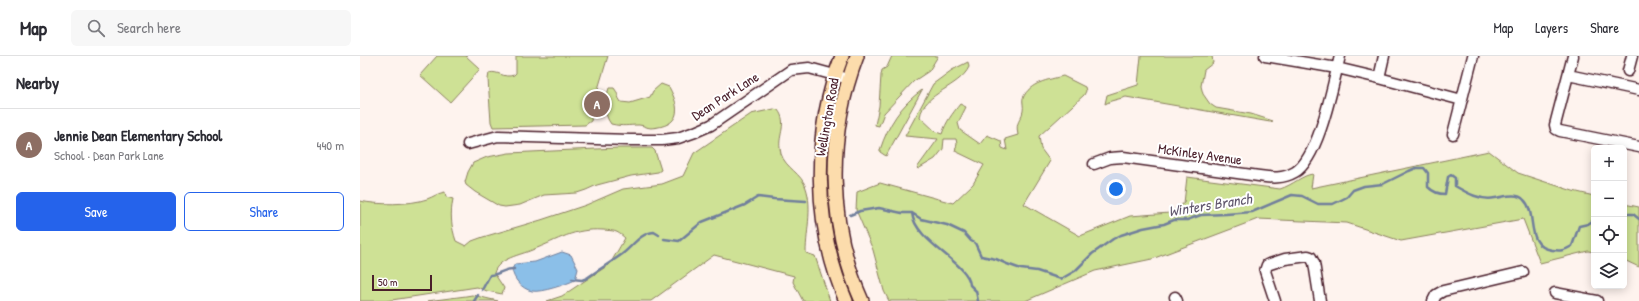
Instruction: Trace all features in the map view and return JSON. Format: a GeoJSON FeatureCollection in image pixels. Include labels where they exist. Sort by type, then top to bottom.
{"type":"FeatureCollection","features":[{"type":"Feature","properties":{"kind":"main road","name":"Wellington Road"},"geometry":{"type":"LineString","coordinates":[[842,56],[835,74],[830,96],[822,143],[820,171],[821,205],[835,272],[846,301]]}},
{"type":"Feature","properties":{"kind":"main road","name":"Wellington Road"},"geometry":{"type":"LineString","coordinates":[[857,56],[849,79],[843,104],[836,143],[835,178],[842,239],[847,259],[862,301]]}},
{"type":"Feature","properties":{"kind":"street"},"geometry":{"type":"LineString","coordinates":[[1265,56],[1337,68],[1462,100]]}},
{"type":"Feature","properties":{"kind":"street"},"geometry":{"type":"LineString","coordinates":[[1337,68],[1340,56]]}},
{"type":"Feature","properties":{"kind":"street"},"geometry":{"type":"LineString","coordinates":[[1379,78],[1384,56]]}},
{"type":"Feature","properties":{"kind":"street"},"geometry":{"type":"LineString","coordinates":[[1452,134],[1473,56]]}},
{"type":"Feature","properties":{"kind":"street"},"geometry":{"type":"LineString","coordinates":[[1573,56],[1555,125],[1557,130],[1639,147]]}},
{"type":"Feature","properties":{"kind":"street"},"geometry":{"type":"LineString","coordinates":[[1628,71],[1632,56]]}},
{"type":"Feature","properties":{"kind":"street","name":"Dean Park Lane"},"geometry":{"type":"LineString","coordinates":[[468,144],[498,136],[630,140],[662,140],[678,138],[711,125],[791,70],[809,68],[849,79]]}},
{"type":"Feature","properties":{"kind":"street","name":"McKinley Avenue"},"geometry":{"type":"LineString","coordinates":[[1094,164],[1110,158],[1123,157],[1273,178],[1285,177],[1301,167],[1307,161],[1317,140],[1337,68]]}},
{"type":"Feature","properties":{"kind":"street"},"geometry":{"type":"LineString","coordinates":[[1568,74],[1639,90]]}},
{"type":"Feature","properties":{"kind":"street"},"geometry":{"type":"LineString","coordinates":[[1275,301],[1265,270],[1266,265],[1285,259],[1308,256],[1311,257],[1314,263],[1320,301]]}},
{"type":"Feature","properties":{"kind":"street"},"geometry":{"type":"LineString","coordinates":[[1433,301],[1436,295],[1443,291],[1523,272]]}},
{"type":"Feature","properties":{"kind":"street"},"geometry":{"type":"LineString","coordinates":[[1555,293],[1597,301]]}},
{"type":"Feature","properties":{"kind":"green space"},"geometry":{"type":"Polygon","coordinates":[[[437,56],[466,56],[480,69],[450,102],[420,75],[437,56]]]}},
{"type":"Feature","properties":{"kind":"green space"},"geometry":{"type":"Polygon","coordinates":[[[516,56],[608,56],[595,99],[591,121],[585,125],[493,127],[491,122],[488,79],[489,73],[492,72],[507,76],[514,75],[516,73],[516,56]]]}},
{"type":"Feature","properties":{"kind":"green space"},"geometry":{"type":"Polygon","coordinates":[[[892,56],[938,56],[929,71],[914,81],[884,113],[879,126],[875,125],[879,106],[881,75],[882,70],[887,67],[892,56]]]}},
{"type":"Feature","properties":{"kind":"green space"},"geometry":{"type":"Polygon","coordinates":[[[1141,56],[1212,56],[1213,63],[1204,70],[1201,86],[1203,94],[1210,104],[1216,108],[1251,114],[1273,121],[1270,122],[1126,97],[1105,104],[1107,95],[1138,85],[1141,56]]]}},
{"type":"Feature","properties":{"kind":"green space"},"geometry":{"type":"Polygon","coordinates":[[[968,62],[969,67],[964,74],[928,102],[920,117],[936,132],[942,134],[945,126],[960,104],[966,107],[958,123],[960,130],[980,144],[987,135],[1001,141],[1002,148],[1007,150],[1005,139],[1018,135],[1017,127],[1023,111],[1023,98],[1030,88],[1040,82],[1063,76],[1085,87],[1086,91],[1084,95],[1039,136],[1041,149],[1050,161],[1024,204],[1080,236],[1130,216],[1170,213],[1184,203],[1187,177],[1280,189],[1305,176],[1313,174],[1311,188],[1489,151],[1518,173],[1591,195],[1591,252],[1540,263],[1523,219],[1401,241],[1347,223],[1258,219],[1152,259],[1095,271],[1025,301],[889,301],[884,291],[873,250],[856,210],[857,192],[880,183],[953,203],[973,184],[984,165],[955,151],[957,144],[956,139],[944,139],[943,149],[935,159],[918,169],[917,168],[938,139],[905,136],[933,84],[952,70],[968,62]]]}},
{"type":"Feature","properties":{"kind":"green space"},"geometry":{"type":"Polygon","coordinates":[[[661,84],[669,87],[675,102],[676,115],[668,124],[661,127],[648,128],[640,125],[623,126],[611,124],[608,120],[606,111],[606,97],[609,88],[614,88],[621,102],[630,103],[650,97],[653,91],[661,84]]]}},
{"type":"Feature","properties":{"kind":"green space"},"geometry":{"type":"Polygon","coordinates":[[[922,90],[886,156],[880,152],[880,150],[891,124],[908,102],[922,90]]]}},
{"type":"Feature","properties":{"kind":"green space"},"geometry":{"type":"Polygon","coordinates":[[[774,109],[778,110],[782,120],[780,143],[781,154],[786,163],[801,178],[809,200],[806,253],[815,256],[830,301],[803,301],[793,282],[794,276],[714,255],[651,301],[547,301],[562,296],[610,264],[625,238],[615,231],[592,230],[574,233],[505,260],[496,268],[494,273],[504,288],[502,294],[477,287],[385,301],[360,301],[360,201],[384,204],[403,203],[420,201],[445,192],[446,197],[453,199],[452,220],[456,241],[466,246],[472,241],[483,237],[586,205],[623,189],[662,184],[683,176],[694,153],[751,114],[774,109]]]}},
{"type":"Feature","properties":{"kind":"green space"},"geometry":{"type":"Polygon","coordinates":[[[652,148],[655,151],[661,170],[658,172],[631,176],[597,185],[577,193],[544,195],[520,205],[505,207],[499,206],[475,192],[466,185],[465,182],[473,163],[487,157],[509,153],[652,148]]]}},
{"type":"Feature","properties":{"kind":"green space"},"geometry":{"type":"Polygon","coordinates":[[[1627,205],[1639,207],[1639,267],[1627,261],[1627,205]]]}},
{"type":"Feature","properties":{"kind":"green space"},"geometry":{"type":"Polygon","coordinates":[[[472,295],[498,301],[427,301],[466,296],[472,295]]]}},
{"type":"Feature","properties":{"kind":"water"},"geometry":{"type":"Polygon","coordinates":[[[562,252],[571,255],[578,269],[575,280],[554,288],[541,291],[532,291],[528,290],[519,283],[514,276],[512,269],[515,264],[535,262],[562,252]]]}},
{"type":"Feature","properties":{"kind":"waterway","name":"Winters Branch"},"geometry":{"type":"LineString","coordinates":[[850,215],[860,211],[879,208],[902,213],[912,213],[921,219],[947,225],[964,233],[971,241],[975,243],[981,256],[996,259],[1021,269],[1037,271],[1061,279],[1075,271],[1092,254],[1113,239],[1143,228],[1164,224],[1174,220],[1187,220],[1201,215],[1252,212],[1292,195],[1302,196],[1318,204],[1333,204],[1347,197],[1353,190],[1364,186],[1383,184],[1416,168],[1424,168],[1428,173],[1428,187],[1438,193],[1445,194],[1448,177],[1451,175],[1455,178],[1455,186],[1474,196],[1490,199],[1518,196],[1524,200],[1528,206],[1535,236],[1538,242],[1543,247],[1552,250],[1562,250],[1572,246],[1579,226],[1591,222]]}},
{"type":"Feature","properties":{"kind":"waterway","name":"Winters Branch"},"geometry":{"type":"LineString","coordinates":[[664,239],[679,241],[702,222],[745,205],[758,197],[806,201]]}},
{"type":"Feature","properties":{"kind":"waterway"},"geometry":{"type":"LineString","coordinates":[[912,213],[915,224],[922,233],[931,243],[961,269],[967,277],[970,285],[976,291],[978,301]]}},
{"type":"Feature","properties":{"kind":"waterway","name":"Winters Branch"},"geometry":{"type":"LineString","coordinates":[[1627,214],[1633,214],[1639,219]]}},
{"type":"Feature","properties":{"kind":"waterway","name":"Winters Branch"},"geometry":{"type":"LineString","coordinates":[[572,279],[582,280],[587,278],[625,252],[644,235],[654,232],[659,235]]}},
{"type":"Feature","properties":{"kind":"waterway","name":"Winters Branch"},"geometry":{"type":"LineString","coordinates":[[482,290],[490,275],[514,269]]}},
{"type":"Feature","properties":{"kind":"waterway","name":"Winters Branch"},"geometry":{"type":"LineString","coordinates":[[474,301],[478,295]]}},
{"type":"Feature","properties":{"kind":"place","name":"Jennie Dean Elementary School"},"geometry":{"type":"Point","coordinates":[597,104]}}]}
